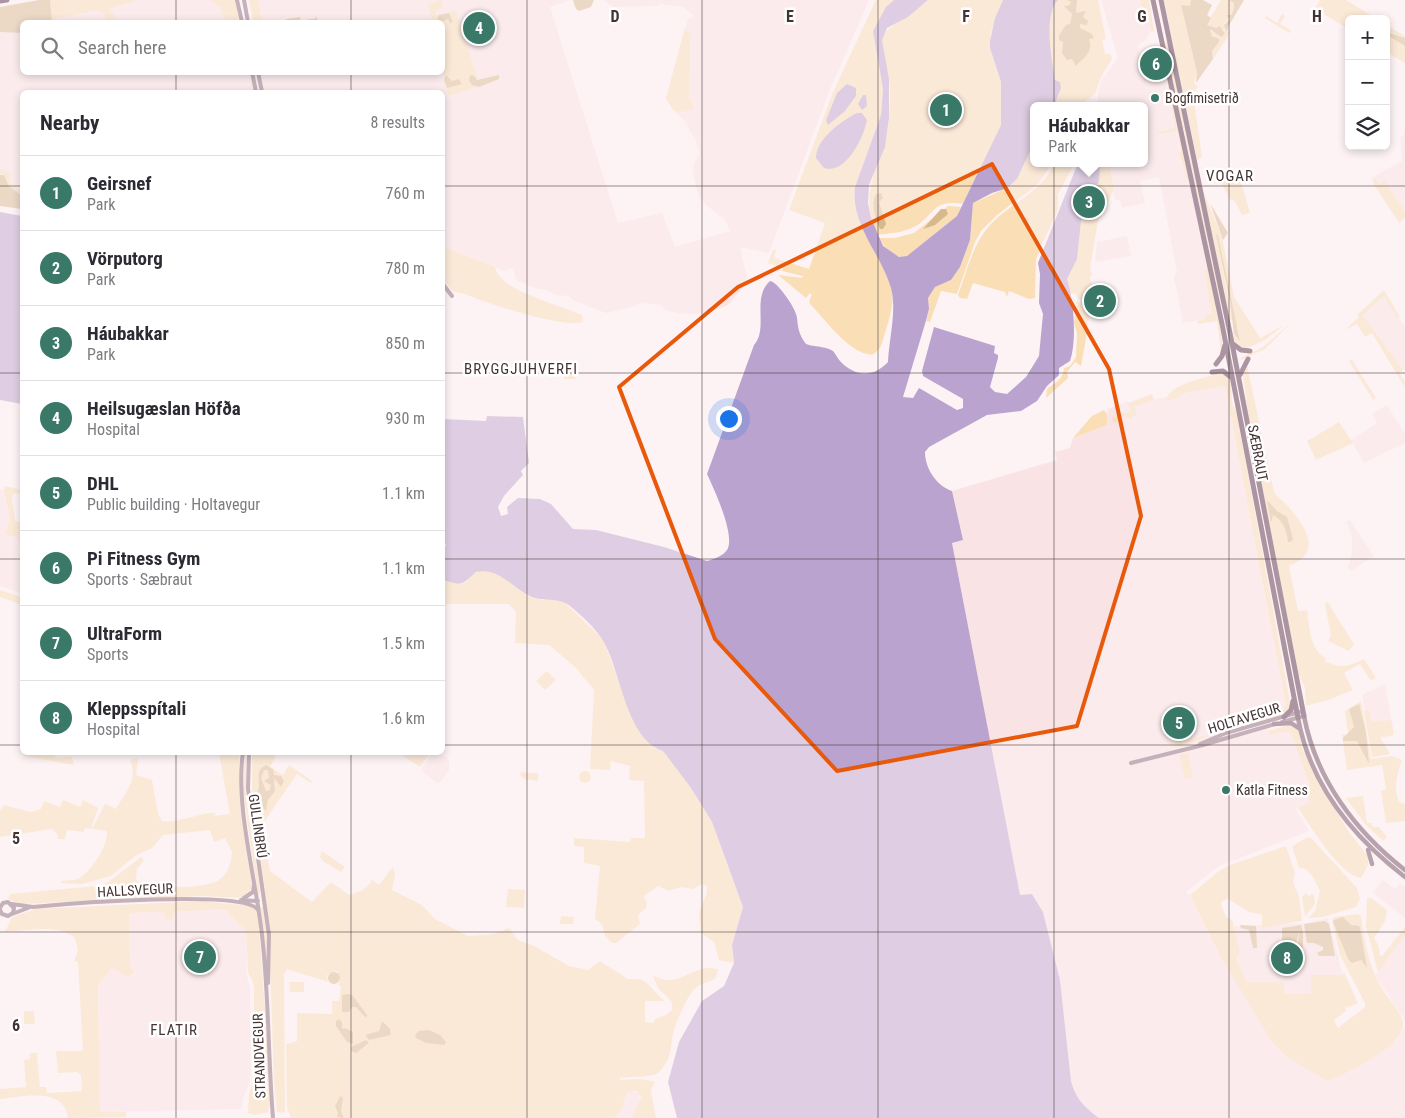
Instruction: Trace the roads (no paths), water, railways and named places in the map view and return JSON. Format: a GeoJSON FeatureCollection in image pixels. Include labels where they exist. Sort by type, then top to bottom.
{"type":"FeatureCollection","features":[{"type":"Feature","properties":{"kind":"highway","name":"SÆBRAUT"},"geometry":{"type":"LineString","coordinates":[[1153,0],[1225,340],[1293,693],[1300,714]]}},
{"type":"Feature","properties":{"kind":"highway","name":"SÆBRAUT"},"geometry":{"type":"LineString","coordinates":[[1160,0],[1231,342],[1300,714]]}},
{"type":"Feature","properties":{"kind":"highway"},"geometry":{"type":"LineString","coordinates":[[1216,364],[1224,353],[1225,340]]}},
{"type":"Feature","properties":{"kind":"highway"},"geometry":{"type":"LineString","coordinates":[[1231,342],[1238,349],[1250,350]]}},
{"type":"Feature","properties":{"kind":"highway"},"geometry":{"type":"LineString","coordinates":[[1239,383],[1241,368],[1248,358]]}},
{"type":"Feature","properties":{"kind":"highway"},"geometry":{"type":"LineString","coordinates":[[1212,372],[1223,371],[1229,374],[1233,380]]}},
{"type":"Feature","properties":{"kind":"highway"},"geometry":{"type":"LineString","coordinates":[[1284,717],[1293,707],[1293,693]]}},
{"type":"Feature","properties":{"kind":"main road"},"geometry":{"type":"LineString","coordinates":[[237,0],[242,20]]}},
{"type":"Feature","properties":{"kind":"main road"},"geometry":{"type":"LineString","coordinates":[[244,0],[248,20]]}},
{"type":"Feature","properties":{"kind":"main road"},"geometry":{"type":"LineString","coordinates":[[253,75],[256,90]]}},
{"type":"Feature","properties":{"kind":"main road"},"geometry":{"type":"LineString","coordinates":[[259,75],[262,90]]}},
{"type":"Feature","properties":{"kind":"main road"},"geometry":{"type":"LineString","coordinates":[[445,287],[452,296]]}},
{"type":"Feature","properties":{"kind":"main road","name":"HOLTAVEGUR"},"geometry":{"type":"LineString","coordinates":[[1193,747],[1226,733],[1300,714]]}},
{"type":"Feature","properties":{"kind":"main road","name":"HOLTAVEGUR"},"geometry":{"type":"LineString","coordinates":[[1131,763],[1274,724],[1300,714]]}},
{"type":"Feature","properties":{"kind":"main road","name":"SÆBRAUT"},"geometry":{"type":"LineString","coordinates":[[1300,714],[1301,730],[1322,784],[1350,827],[1381,859],[1405,877]]}},
{"type":"Feature","properties":{"kind":"main road","name":"SÆBRAUT"},"geometry":{"type":"LineString","coordinates":[[1300,714],[1319,763],[1340,802],[1365,834],[1405,870]]}},
{"type":"Feature","properties":{"kind":"main road"},"geometry":{"type":"LineString","coordinates":[[1274,724],[1294,723],[1301,730]]}},
{"type":"Feature","properties":{"kind":"main road","name":"GULLINBRÚ"},"geometry":{"type":"LineString","coordinates":[[243,755],[242,796],[258,901]]}},
{"type":"Feature","properties":{"kind":"main road","name":"GULLINBRÚ"},"geometry":{"type":"LineString","coordinates":[[249,755],[248,789],[263,894]]}},
{"type":"Feature","properties":{"kind":"main road"},"geometry":{"type":"LineString","coordinates":[[1350,827],[1370,852],[1372,864]]}},
{"type":"Feature","properties":{"kind":"main road"},"geometry":{"type":"LineString","coordinates":[[254,880],[252,892],[243,900],[256,906],[260,913]]}},
{"type":"Feature","properties":{"kind":"main road"},"geometry":{"type":"LineString","coordinates":[[263,894],[258,901],[264,906],[266,912]]}},
{"type":"Feature","properties":{"kind":"main road","name":"STRANDVEGUR"},"geometry":{"type":"LineString","coordinates":[[263,894],[269,946],[267,992]]}},
{"type":"Feature","properties":{"kind":"main road","name":"HALLSVEGUR"},"geometry":{"type":"LineString","coordinates":[[12,904],[33,907],[167,899],[258,901]]}},
{"type":"Feature","properties":{"kind":"main road","name":"STRANDVEGUR"},"geometry":{"type":"LineString","coordinates":[[258,901],[267,992],[273,1118]]}},
{"type":"Feature","properties":{"kind":"main road"},"geometry":{"type":"LineString","coordinates":[[8,902],[12,904],[14,910],[6,916],[0,908],[8,902]]}},
{"type":"Feature","properties":{"kind":"main road","name":"HALLSVEGUR"},"geometry":{"type":"LineString","coordinates":[[11,914],[33,907]]}},
{"type":"Feature","properties":{"kind":"place","name":"Heilsugæslan Höfða"},"geometry":{"type":"Point","coordinates":[479,28]}},
{"type":"Feature","properties":{"kind":"place","name":"Pi Fitness Gym"},"geometry":{"type":"Point","coordinates":[1156,64]}},
{"type":"Feature","properties":{"kind":"place","name":"Bogfimisetrið"},"geometry":{"type":"Point","coordinates":[1155,98]}},
{"type":"Feature","properties":{"kind":"place","name":"Geirsnef"},"geometry":{"type":"Point","coordinates":[946,110]}},
{"type":"Feature","properties":{"kind":"place","name":"Háubakkar"},"geometry":{"type":"Point","coordinates":[1089,202]}},
{"type":"Feature","properties":{"kind":"place","name":"Vörputorg"},"geometry":{"type":"Point","coordinates":[1100,301]}},
{"type":"Feature","properties":{"kind":"place","name":"DHL"},"geometry":{"type":"Point","coordinates":[1179,723]}},
{"type":"Feature","properties":{"kind":"place","name":"Katla Fitness"},"geometry":{"type":"Point","coordinates":[1226,790]}},
{"type":"Feature","properties":{"kind":"place","name":"UltraForm"},"geometry":{"type":"Point","coordinates":[200,957]}},
{"type":"Feature","properties":{"kind":"place","name":"Kleppsspítali"},"geometry":{"type":"Point","coordinates":[1287,958]}},
{"type":"Feature","properties":{"kind":"district","name":"VOGAR"},"geometry":{"type":"Point","coordinates":[1230,176]}},
{"type":"Feature","properties":{"kind":"district","name":"BRYGGJUHVERFI"},"geometry":{"type":"Point","coordinates":[521,369]}},
{"type":"Feature","properties":{"kind":"district","name":"FLATIR"},"geometry":{"type":"Point","coordinates":[174,1030]}}]}
